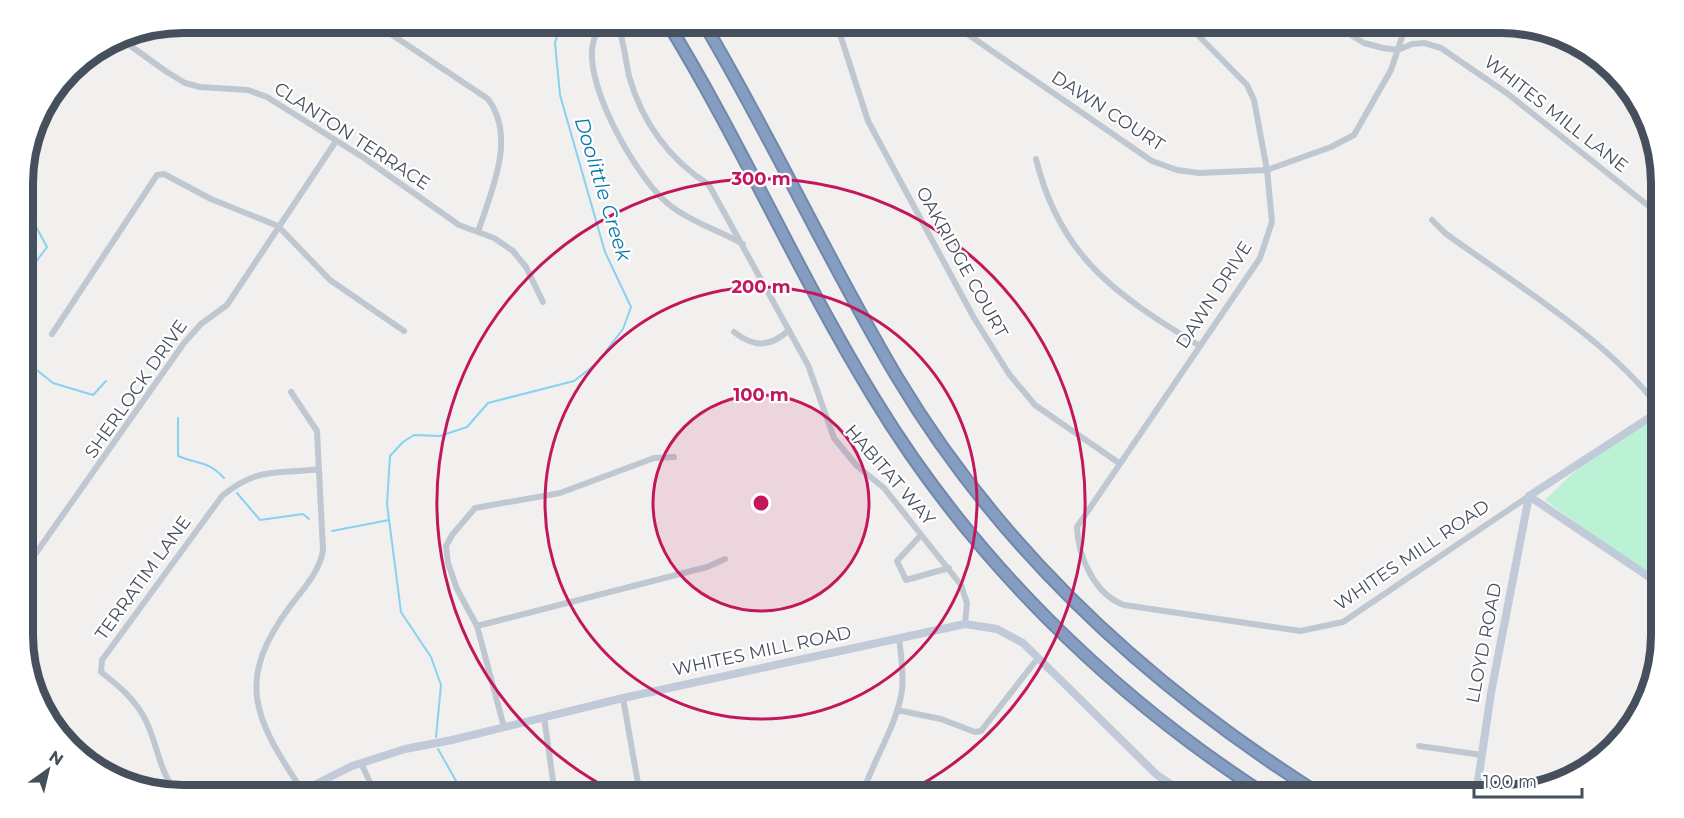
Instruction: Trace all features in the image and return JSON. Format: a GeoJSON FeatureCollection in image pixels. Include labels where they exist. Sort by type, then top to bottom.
{"type":"FeatureCollection","features":[{"type":"Feature","properties":{"kind":"highway"},"geometry":{"type":"LineString","coordinates":[[673,33],[850,359],[899,437],[947,504],[1008,576],[1086,656],[1176,733],[1251,785]]}},
{"type":"Feature","properties":{"kind":"highway"},"geometry":{"type":"LineString","coordinates":[[709,33],[897,378],[945,450],[982,499],[1068,596],[1136,661],[1235,739],[1306,785]]}},
{"type":"Feature","properties":{"kind":"street"},"geometry":{"type":"LineString","coordinates":[[390,33],[488,99],[494,108],[502,137],[500,158],[478,232]]}},
{"type":"Feature","properties":{"kind":"street"},"geometry":{"type":"LineString","coordinates":[[599,33],[595,38],[593,60],[599,90],[626,149],[642,174],[666,202],[695,221],[710,226],[744,244]]}},
{"type":"Feature","properties":{"kind":"street","name":"HABITAT WAY"},"geometry":{"type":"LineString","coordinates":[[619,33],[637,99],[649,122],[670,154],[685,169],[709,185],[744,244],[808,365],[834,438],[857,466],[884,488],[949,568],[965,594],[967,603],[965,624]]}},
{"type":"Feature","properties":{"kind":"street","name":"OAKRIDGE COURT"},"geometry":{"type":"LineString","coordinates":[[840,33],[868,121],[974,318],[1009,374],[1035,405],[1119,463]]}},
{"type":"Feature","properties":{"kind":"street","name":"DAWN COURT"},"geometry":{"type":"LineString","coordinates":[[971,33],[1152,161],[1177,170],[1199,173],[1267,170],[1331,147],[1354,135],[1391,70],[1403,33]]}},
{"type":"Feature","properties":{"kind":"street","name":"DAWN DRIVE"},"geometry":{"type":"LineString","coordinates":[[1079,544],[1077,527],[1260,258],[1269,237],[1272,222],[1267,170],[1254,100],[1247,85],[1196,33]]}},
{"type":"Feature","properties":{"kind":"street","name":"WHITES MILL LANE"},"geometry":{"type":"LineString","coordinates":[[1348,33],[1364,43],[1398,50],[1412,44],[1424,43],[1442,48],[1468,65],[1651,208]]}},
{"type":"Feature","properties":{"kind":"street","name":"CLANTON TERRACE"},"geometry":{"type":"LineString","coordinates":[[127,44],[176,78],[200,87],[248,90],[258,93],[336,141],[459,225],[478,232],[513,251],[526,267],[543,302]]}},
{"type":"Feature","properties":{"kind":"street","name":"SHERLOCK DRIVE"},"geometry":{"type":"LineString","coordinates":[[33,557],[184,343],[201,324],[226,305],[336,141]]}},
{"type":"Feature","properties":{"kind":"street"},"geometry":{"type":"LineString","coordinates":[[1036,159],[1043,188],[1075,248],[1087,264],[1109,285],[1200,345]]}},
{"type":"Feature","properties":{"kind":"street"},"geometry":{"type":"LineString","coordinates":[[51,334],[157,176],[172,177],[210,200],[278,226],[330,280],[404,331]]}},
{"type":"Feature","properties":{"kind":"street"},"geometry":{"type":"LineString","coordinates":[[1432,220],[1445,233],[1596,342],[1642,385],[1651,397]]}},
{"type":"Feature","properties":{"kind":"street"},"geometry":{"type":"LineString","coordinates":[[734,332],[745,341],[755,345],[771,344],[789,330]]}},
{"type":"Feature","properties":{"kind":"street"},"geometry":{"type":"LineString","coordinates":[[291,392],[317,430],[322,519],[321,561],[271,633],[261,652],[255,684],[257,710],[294,785]]}},
{"type":"Feature","properties":{"kind":"street","name":"WHITES MILL ROAD"},"geometry":{"type":"LineString","coordinates":[[1079,544],[1089,572],[1101,588],[1119,604],[1300,632],[1343,622],[1651,417]]}},
{"type":"Feature","properties":{"kind":"street"},"geometry":{"type":"LineString","coordinates":[[504,727],[477,626],[457,589],[446,546],[461,521],[474,508],[560,493],[654,458],[674,457]]}},
{"type":"Feature","properties":{"kind":"street","name":"TERRATIM LANE"},"geometry":{"type":"LineString","coordinates":[[172,784],[164,772],[141,711],[127,694],[101,672],[102,660],[222,496],[239,483],[259,474],[280,470],[318,469]]}},
{"type":"Feature","properties":{"kind":"street"},"geometry":{"type":"LineString","coordinates":[[1529,496],[1651,578]]}},
{"type":"Feature","properties":{"kind":"street","name":"LLOYD ROAD"},"geometry":{"type":"LineString","coordinates":[[1478,785],[1529,496]]}},
{"type":"Feature","properties":{"kind":"street"},"geometry":{"type":"LineString","coordinates":[[921,535],[897,561],[906,580],[949,568]]}},
{"type":"Feature","properties":{"kind":"street"},"geometry":{"type":"LineString","coordinates":[[477,626],[707,567],[725,559]]}},
{"type":"Feature","properties":{"kind":"street","name":"WHITES MILL ROAD"},"geometry":{"type":"LineString","coordinates":[[315,785],[361,763],[405,749],[623,698],[965,624],[997,629],[1023,643],[1126,746],[1157,775],[1172,785]]}},
{"type":"Feature","properties":{"kind":"street"},"geometry":{"type":"LineString","coordinates":[[865,785],[897,710],[902,689],[899,638]]}},
{"type":"Feature","properties":{"kind":"street"},"geometry":{"type":"LineString","coordinates":[[897,710],[948,721],[975,732],[981,731],[1038,657]]}},
{"type":"Feature","properties":{"kind":"street"},"geometry":{"type":"LineString","coordinates":[[623,698],[638,785]]}},
{"type":"Feature","properties":{"kind":"street"},"geometry":{"type":"LineString","coordinates":[[544,717],[554,785]]}},
{"type":"Feature","properties":{"kind":"street"},"geometry":{"type":"LineString","coordinates":[[1419,746],[1482,755]]}},
{"type":"Feature","properties":{"kind":"street"},"geometry":{"type":"LineString","coordinates":[[361,763],[371,785]]}},
{"type":"Feature","properties":{"kind":"green space"},"geometry":{"type":"Polygon","coordinates":[[[1651,415],[1651,579],[1545,500],[1598,449],[1651,415]]]}},
{"type":"Feature","properties":{"kind":"waterway","name":"Doolittle Creek"},"geometry":{"type":"LineString","coordinates":[[436,737],[441,685],[431,657],[401,612],[387,504],[390,456],[403,442],[414,435],[440,436],[467,427],[488,403],[574,381],[596,364],[623,329],[631,307],[605,252],[560,95],[555,43],[558,33]]}},
{"type":"Feature","properties":{"kind":"waterway"},"geometry":{"type":"LineString","coordinates":[[33,222],[47,247],[33,266]]}},
{"type":"Feature","properties":{"kind":"waterway"},"geometry":{"type":"LineString","coordinates":[[33,367],[53,383],[93,395],[106,381]]}},
{"type":"Feature","properties":{"kind":"waterway"},"geometry":{"type":"LineString","coordinates":[[178,418],[178,456],[213,468],[224,478]]}},
{"type":"Feature","properties":{"kind":"waterway"},"geometry":{"type":"LineString","coordinates":[[237,493],[260,520],[303,514],[309,519]]}},
{"type":"Feature","properties":{"kind":"waterway"},"geometry":{"type":"LineString","coordinates":[[332,531],[389,520]]}},
{"type":"Feature","properties":{"kind":"waterway","name":"Doolittle Creek"},"geometry":{"type":"LineString","coordinates":[[438,749],[458,785]]}}]}
